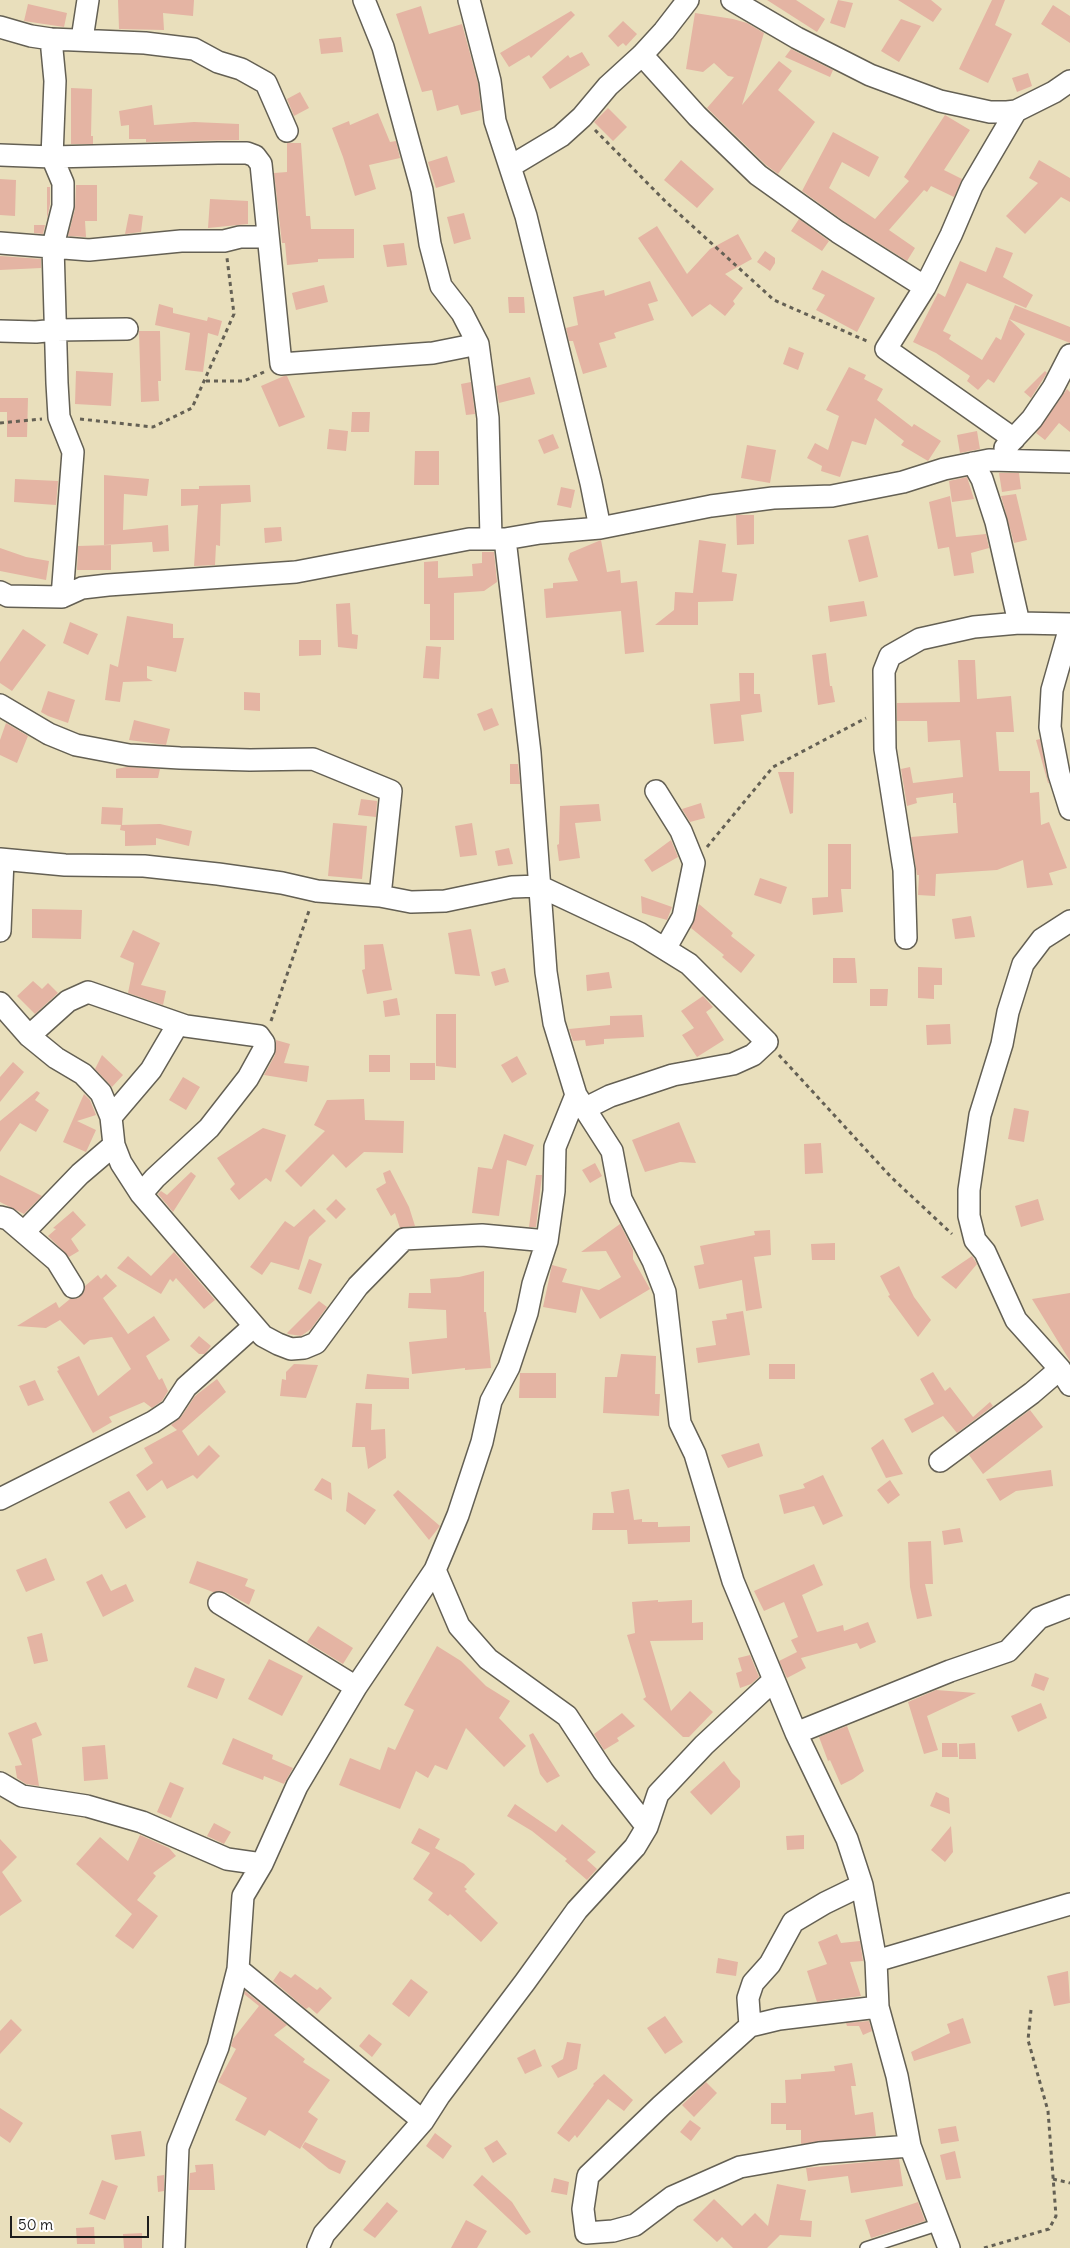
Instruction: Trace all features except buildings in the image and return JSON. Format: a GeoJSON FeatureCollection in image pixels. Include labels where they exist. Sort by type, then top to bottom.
{"type":"FeatureCollection","features":[{"type":"Feature","properties":{"kind":"street"},"geometry":{"type":"LineString","coordinates":[[82,39],[88,0]]}},
{"type":"Feature","properties":{"kind":"street"},"geometry":{"type":"LineString","coordinates":[[364,0],[383,47],[408,138],[422,190],[430,244],[441,286],[462,313],[478,344],[488,418],[498,538],[530,753],[539,886],[550,1003],[580,1102],[612,1150],[621,1199],[653,1261],[665,1292],[680,1423],[695,1454],[733,1581],[796,1733],[847,1839],[862,1885],[876,1961],[878,2007],[897,2076],[910,2146],[949,2248]]}},
{"type":"Feature","properties":{"kind":"street"},"geometry":{"type":"LineString","coordinates":[[469,0],[490,81],[495,121],[526,216],[591,482],[600,528]]}},
{"type":"Feature","properties":{"kind":"street"},"geometry":{"type":"LineString","coordinates":[[511,166],[561,136],[582,117],[608,86],[642,55],[688,0]]}},
{"type":"Feature","properties":{"kind":"street"},"geometry":{"type":"LineString","coordinates":[[732,0],[797,38],[870,75],[940,101],[990,112],[1016,111],[1054,92],[1070,81]]}},
{"type":"Feature","properties":{"kind":"street"},"geometry":{"type":"LineString","coordinates":[[0,27],[31,36],[51,39],[82,39],[194,49],[218,62],[241,70],[266,83],[287,131]]}},
{"type":"Feature","properties":{"kind":"street"},"geometry":{"type":"LineString","coordinates":[[51,39],[55,81],[52,157],[63,183],[63,206],[53,246],[59,417],[73,452],[62,597]]}},
{"type":"Feature","properties":{"kind":"street"},"geometry":{"type":"LineString","coordinates":[[642,55],[703,122],[758,175],[838,232],[925,287]]}},
{"type":"Feature","properties":{"kind":"street"},"geometry":{"type":"LineString","coordinates":[[1014,439],[886,349],[925,287],[951,235],[972,186],[1016,111]]}},
{"type":"Feature","properties":{"kind":"street"},"geometry":{"type":"LineString","coordinates":[[0,155],[52,157],[247,153],[255,156],[261,164],[281,364],[433,353],[478,344]]}},
{"type":"Feature","properties":{"kind":"street"},"geometry":{"type":"LineString","coordinates":[[0,243],[88,250],[181,241],[224,241],[240,237],[268,237]]}},
{"type":"Feature","properties":{"kind":"street"},"geometry":{"type":"LineString","coordinates":[[0,331],[36,332],[127,329]]}},
{"type":"Feature","properties":{"kind":"street"},"geometry":{"type":"LineString","coordinates":[[981,461],[1014,439],[1032,419],[1053,388],[1070,355]]}},
{"type":"Feature","properties":{"kind":"street"},"geometry":{"type":"LineString","coordinates":[[981,461],[982,479],[996,522],[1019,623]]}},
{"type":"Feature","properties":{"kind":"street"},"geometry":{"type":"LineString","coordinates":[[0,592],[8,596],[62,597],[82,588],[108,585],[296,572],[469,539],[600,528],[720,505],[773,498],[841,494],[903,482],[981,461],[1070,462]]}},
{"type":"Feature","properties":{"kind":"street"},"geometry":{"type":"LineString","coordinates":[[906,938],[904,870],[886,750],[884,671],[890,656],[920,639],[974,627],[1019,623],[1070,625],[1052,690],[1050,727],[1059,774],[1070,809]]}},
{"type":"Feature","properties":{"kind":"street"},"geometry":{"type":"LineString","coordinates":[[0,705],[49,734],[76,745],[129,755],[180,758],[314,759],[391,791],[380,896]]}},
{"type":"Feature","properties":{"kind":"street"},"geometry":{"type":"LineString","coordinates":[[656,791],[681,831],[694,863],[683,917],[664,949]]}},
{"type":"Feature","properties":{"kind":"street"},"geometry":{"type":"LineString","coordinates":[[0,931],[1,860],[65,865],[144,866],[282,883],[317,891],[380,896],[411,902],[445,901],[512,887],[539,886],[639,933],[688,964],[767,1042],[753,1055],[733,1064],[672,1075],[610,1096],[580,1102],[555,1147],[554,1191],[547,1241],[509,1367],[491,1401],[472,1475],[458,1515],[435,1570],[356,1687],[297,1786],[262,1864],[243,1896],[238,1969],[218,2047],[178,2147],[174,2248]]}},
{"type":"Feature","properties":{"kind":"street"},"geometry":{"type":"LineString","coordinates":[[940,1461],[1032,1393],[1065,1377],[1016,1320],[985,1252],[974,1240],[969,1216],[969,1190],[980,1115],[1002,1044],[1008,1012],[1023,964],[1042,939],[1070,921]]}},
{"type":"Feature","properties":{"kind":"street"},"geometry":{"type":"LineString","coordinates":[[29,1036],[68,1001],[88,992],[178,1024],[218,1032],[259,1036],[264,1042],[264,1049],[248,1078],[209,1128],[155,1178],[141,1194]]}},
{"type":"Feature","properties":{"kind":"street"},"geometry":{"type":"LineString","coordinates":[[0,1003],[29,1036],[56,1058],[83,1074],[102,1092],[111,1117],[114,1145],[122,1163],[141,1194],[263,1336],[291,1349],[304,1348],[316,1343],[358,1286],[404,1239],[482,1235],[547,1241]]}},
{"type":"Feature","properties":{"kind":"street"},"geometry":{"type":"LineString","coordinates":[[111,1117],[151,1070],[178,1024]]}},
{"type":"Feature","properties":{"kind":"street"},"geometry":{"type":"LineString","coordinates":[[24,1232],[80,1174],[114,1145]]}},
{"type":"Feature","properties":{"kind":"street"},"geometry":{"type":"LineString","coordinates":[[0,1217],[8,1219],[57,1261],[73,1287]]}},
{"type":"Feature","properties":{"kind":"street"},"geometry":{"type":"LineString","coordinates":[[0,1499],[145,1426],[171,1410],[186,1387],[254,1326]]}},
{"type":"Feature","properties":{"kind":"street"},"geometry":{"type":"LineString","coordinates":[[435,1570],[459,1626],[488,1659],[567,1716],[603,1771],[647,1826]]}},
{"type":"Feature","properties":{"kind":"street"},"geometry":{"type":"LineString","coordinates":[[219,1603],[356,1687]]}},
{"type":"Feature","properties":{"kind":"street"},"geometry":{"type":"LineString","coordinates":[[796,1733],[950,1671],[1008,1651],[1039,1618],[1070,1606]]}},
{"type":"Feature","properties":{"kind":"street"},"geometry":{"type":"LineString","coordinates":[[318,2248],[324,2234],[423,2121],[439,2096],[577,1910],[635,1847],[647,1826],[658,1794],[704,1745],[774,1680]]}},
{"type":"Feature","properties":{"kind":"street"},"geometry":{"type":"LineString","coordinates":[[0,1783],[22,1796],[87,1806],[142,1822],[228,1859],[262,1864]]}},
{"type":"Feature","properties":{"kind":"street"},"geometry":{"type":"LineString","coordinates":[[750,2026],[748,1998],[753,1983],[770,1964],[793,1922],[825,1903],[862,1885]]}},
{"type":"Feature","properties":{"kind":"street"},"geometry":{"type":"LineString","coordinates":[[876,1961],[1070,1904]]}},
{"type":"Feature","properties":{"kind":"street"},"geometry":{"type":"LineString","coordinates":[[238,1969],[423,2121]]}},
{"type":"Feature","properties":{"kind":"street"},"geometry":{"type":"LineString","coordinates":[[878,2007],[779,2019],[750,2026],[661,2106],[588,2176],[583,2209],[586,2233],[613,2231],[635,2225],[672,2197],[740,2168],[819,2153],[910,2146]]}},
{"type":"Feature","properties":{"kind":"lane"},"geometry":{"type":"LineString","coordinates":[[866,2248],[940,2224]]}},
{"type":"Feature","properties":{"kind":"path"},"geometry":{"type":"LineString","coordinates":[[582,117],[666,202],[774,300],[886,349]]}},
{"type":"Feature","properties":{"kind":"path"},"geometry":{"type":"LineString","coordinates":[[0,423],[59,417],[153,427],[192,408],[206,381],[214,356],[234,314],[224,241]]}},
{"type":"Feature","properties":{"kind":"path"},"geometry":{"type":"LineString","coordinates":[[206,381],[244,381],[281,364]]}},
{"type":"Feature","properties":{"kind":"path"},"geometry":{"type":"LineString","coordinates":[[694,863],[773,767],[884,709]]}},
{"type":"Feature","properties":{"kind":"path"},"geometry":{"type":"LineString","coordinates":[[264,1042],[317,891]]}},
{"type":"Feature","properties":{"kind":"path"},"geometry":{"type":"LineString","coordinates":[[767,1042],[891,1177],[954,1236]]}},
{"type":"Feature","properties":{"kind":"path"},"geometry":{"type":"LineString","coordinates":[[984,2248],[1049,2230],[1056,2216],[1048,2111],[1028,2040],[1031,2010]]}},
{"type":"Feature","properties":{"kind":"path"},"geometry":{"type":"LineString","coordinates":[[1053,2179],[1070,2183]]}}]}
